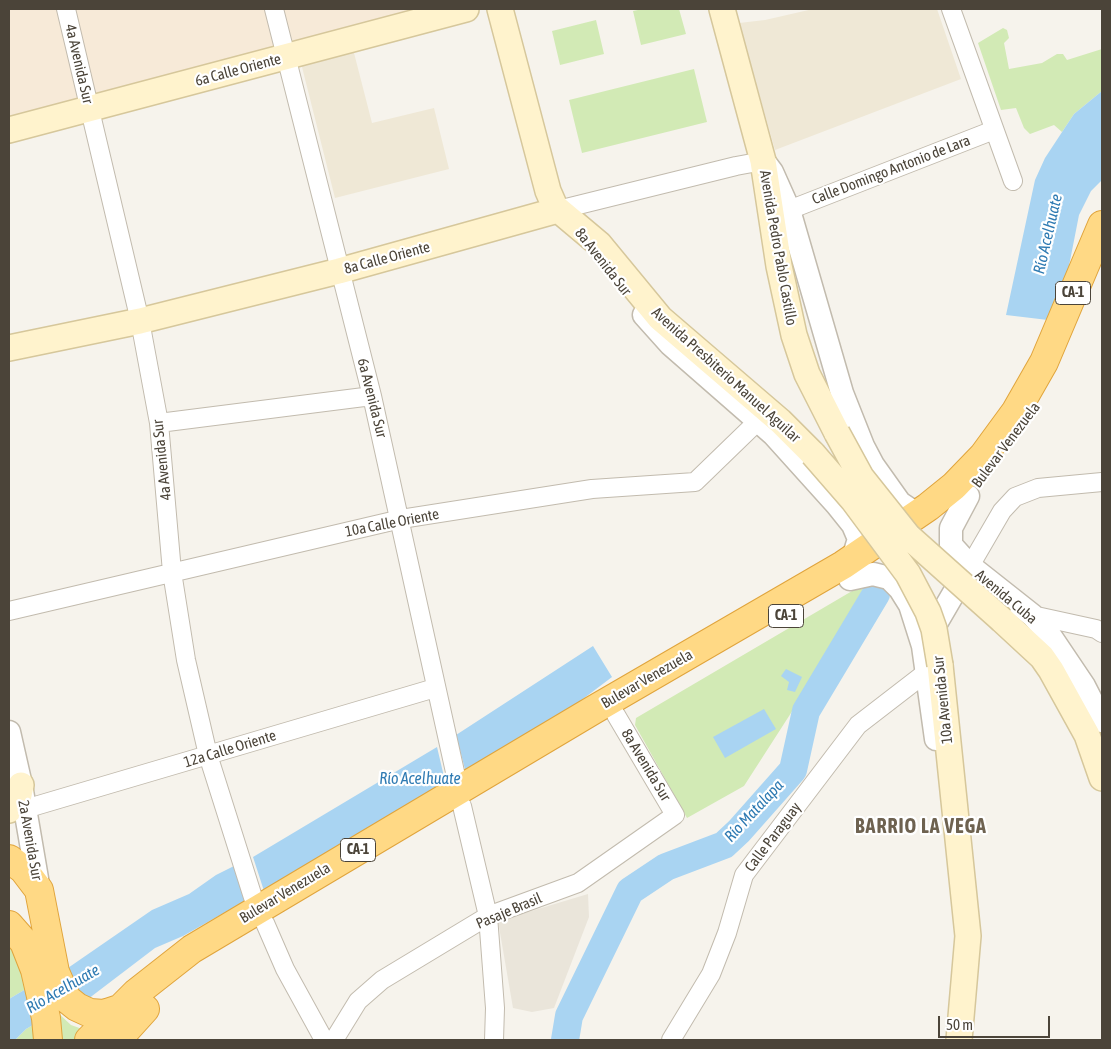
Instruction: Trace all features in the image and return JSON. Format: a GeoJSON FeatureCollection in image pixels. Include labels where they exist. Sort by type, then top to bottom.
{"type":"FeatureCollection","features":[{"type":"Feature","properties":{"kind":"highway","name":"Bulevar Venezuela"},"geometry":{"type":"LineString","coordinates":[[89,1040],[151,980],[192,949],[459,791],[925,530],[968,496],[992,469],[1040,400],[1102,225]]}},
{"type":"Feature","properties":{"kind":"highway","name":"Bulevar Venezuela"},"geometry":{"type":"LineString","coordinates":[[459,791],[616,715],[847,572],[954,486],[982,456],[1051,365],[1102,263]]}},
{"type":"Feature","properties":{"kind":"highway"},"geometry":{"type":"LineString","coordinates":[[9,859],[23,869],[39,890],[47,978],[47,1029]]}},
{"type":"Feature","properties":{"kind":"highway","name":"Bulevar Venezuela"},"geometry":{"type":"LineString","coordinates":[[117,1040],[139,1014],[181,977],[220,950],[258,910]]}},
{"type":"Feature","properties":{"kind":"highway"},"geometry":{"type":"LineString","coordinates":[[9,925],[24,942],[47,978],[74,1005],[97,1014],[122,1008]]}},
{"type":"Feature","properties":{"kind":"main road","name":"6a Calle Oriente"},"geometry":{"type":"LineString","coordinates":[[9,130],[466,9]]}},
{"type":"Feature","properties":{"kind":"main road"},"geometry":{"type":"LineString","coordinates":[[500,9],[548,191],[564,216]]}},
{"type":"Feature","properties":{"kind":"main road","name":"Avenida Pedro Pablo Castillo"},"geometry":{"type":"LineString","coordinates":[[722,9],[763,161],[779,266],[794,335],[807,374],[861,477],[902,530],[931,559],[1002,620]]}},
{"type":"Feature","properties":{"kind":"main road","name":"8a Calle Oriente"},"geometry":{"type":"LineString","coordinates":[[9,348],[140,321],[564,216]]}},
{"type":"Feature","properties":{"kind":"main road","name":"Avenida Presbiterio Manuel Aguilar"},"geometry":{"type":"LineString","coordinates":[[564,216],[599,244],[660,318],[780,421],[812,454]]}},
{"type":"Feature","properties":{"kind":"main road","name":"10a Avenida Sur"},"geometry":{"type":"LineString","coordinates":[[812,454],[845,490],[911,580],[922,597],[934,629],[934,668],[969,949],[963,985],[959,1040]]}},
{"type":"Feature","properties":{"kind":"main road","name":"Avenida Cuba"},"geometry":{"type":"LineString","coordinates":[[1002,620],[1042,658],[1051,670],[1087,736],[1102,778]]}},
{"type":"Feature","properties":{"kind":"main road"},"geometry":{"type":"LineString","coordinates":[[17,810],[21,785]]}},
{"type":"Feature","properties":{"kind":"street","name":"4a Avenida Sur"},"geometry":{"type":"LineString","coordinates":[[66,9],[140,321],[159,423],[172,572],[186,660],[208,755],[258,910],[289,976],[324,1040]]}},
{"type":"Feature","properties":{"kind":"street","name":"6a Avenida Sur"},"geometry":{"type":"LineString","coordinates":[[274,9],[339,272],[372,396],[401,519],[435,688],[488,916],[495,1008],[494,1040]]}},
{"type":"Feature","properties":{"kind":"street"},"geometry":{"type":"LineString","coordinates":[[951,9],[973,75],[1013,181]]}},
{"type":"Feature","properties":{"kind":"street","name":"Calle Domingo Antonio de Lara"},"geometry":{"type":"LineString","coordinates":[[789,210],[994,130]]}},
{"type":"Feature","properties":{"kind":"street","name":"8a Calle Oriente"},"geometry":{"type":"LineString","coordinates":[[564,216],[736,166],[763,161]]}},
{"type":"Feature","properties":{"kind":"street","name":"Avenida Pedro Pablo Castillo"},"geometry":{"type":"LineString","coordinates":[[763,161],[772,172],[789,210],[842,393],[873,465],[900,503],[918,515]]}},
{"type":"Feature","properties":{"kind":"street","name":"8a Avenida Sur"},"geometry":{"type":"LineString","coordinates":[[564,216],[657,331],[758,421],[799,461],[834,500],[853,525],[859,539],[847,572]]}},
{"type":"Feature","properties":{"kind":"street"},"geometry":{"type":"LineString","coordinates":[[159,423],[372,396]]}},
{"type":"Feature","properties":{"kind":"street","name":"10a Calle Oriente"},"geometry":{"type":"LineString","coordinates":[[9,611],[401,519],[592,489],[695,482],[758,421]]}},
{"type":"Feature","properties":{"kind":"street"},"geometry":{"type":"LineString","coordinates":[[834,500],[845,509],[852,510],[867,501],[876,491],[877,484],[873,465]]}},
{"type":"Feature","properties":{"kind":"street"},"geometry":{"type":"LineString","coordinates":[[923,646],[1002,512],[1014,497],[1038,488],[1102,482]]}},
{"type":"Feature","properties":{"kind":"street","name":"Avenida Cuba"},"geometry":{"type":"LineString","coordinates":[[968,496],[951,528],[950,539],[954,550],[970,566],[1032,615],[1049,634],[1074,670],[1102,721]]}},
{"type":"Feature","properties":{"kind":"street","name":"10a Avenida Sur"},"geometry":{"type":"LineString","coordinates":[[847,572],[873,574],[893,581],[912,610],[923,646],[934,668]]}},
{"type":"Feature","properties":{"kind":"street"},"geometry":{"type":"LineString","coordinates":[[1032,615],[1096,629],[1102,633]]}},
{"type":"Feature","properties":{"kind":"street","name":"Calle Paraguay"},"geometry":{"type":"LineString","coordinates":[[672,1040],[711,974],[726,934],[744,875],[858,725],[934,668]]}},
{"type":"Feature","properties":{"kind":"street","name":"12a Calle Oriente"},"geometry":{"type":"LineString","coordinates":[[17,810],[435,688]]}},
{"type":"Feature","properties":{"kind":"street","name":"8a Avenida Sur"},"geometry":{"type":"LineString","coordinates":[[616,715],[675,815]]}},
{"type":"Feature","properties":{"kind":"street","name":"2a Avenida Sur"},"geometry":{"type":"LineString","coordinates":[[9,732],[21,785]]}},
{"type":"Feature","properties":{"kind":"street","name":"2a Avenida Sur"},"geometry":{"type":"LineString","coordinates":[[17,810],[39,890]]}},
{"type":"Feature","properties":{"kind":"street","name":"Pasaje Brasil"},"geometry":{"type":"LineString","coordinates":[[334,1040],[358,1001],[382,980],[488,916],[578,884],[675,815]]}},
{"type":"Feature","properties":{"kind":"shaded area"},"geometry":{"type":"Polygon","coordinates":[[[9,9],[464,9],[9,126],[9,9]]]}},
{"type":"Feature","properties":{"kind":"shaded area"},"geometry":{"type":"Polygon","coordinates":[[[813,9],[937,9],[961,79],[775,150],[739,23],[765,20],[813,9]]]}},
{"type":"Feature","properties":{"kind":"shaded area"},"geometry":{"type":"Polygon","coordinates":[[[353,49],[372,123],[434,108],[449,169],[335,198],[301,63],[353,49]]]}},
{"type":"Feature","properties":{"kind":"shaded area"},"geometry":{"type":"Polygon","coordinates":[[[588,894],[589,917],[554,1008],[532,1012],[513,1008],[498,921],[588,894]]]}},
{"type":"Feature","properties":{"kind":"green space"},"geometry":{"type":"Polygon","coordinates":[[[643,9],[679,9],[686,34],[641,45],[633,11],[643,9]]]}},
{"type":"Feature","properties":{"kind":"green space"},"geometry":{"type":"Polygon","coordinates":[[[596,20],[604,54],[560,65],[552,31],[596,20]]]}},
{"type":"Feature","properties":{"kind":"green space"},"geometry":{"type":"Polygon","coordinates":[[[1003,28],[1007,30],[1009,38],[1004,43],[1009,69],[1042,63],[1057,54],[1063,54],[1067,60],[1102,49],[1102,91],[1074,114],[1062,132],[1054,125],[1030,134],[1024,128],[1016,108],[1001,110],[978,43],[1003,28]]]}},
{"type":"Feature","properties":{"kind":"green space"},"geometry":{"type":"Polygon","coordinates":[[[694,69],[707,122],[582,153],[569,100],[694,69]]]}},
{"type":"Feature","properties":{"kind":"green space"},"geometry":{"type":"Polygon","coordinates":[[[864,584],[865,586],[809,685],[744,786],[687,818],[635,725],[636,718],[864,584]]]}},
{"type":"Feature","properties":{"kind":"green space"},"geometry":{"type":"Polygon","coordinates":[[[9,940],[31,986],[9,999],[9,940]]]}},
{"type":"Feature","properties":{"kind":"green space"},"geometry":{"type":"Polygon","coordinates":[[[56,1011],[71,1025],[85,1030],[81,1040],[54,1040],[56,1011]]]}},
{"type":"Feature","properties":{"kind":"green space"},"geometry":{"type":"Polygon","coordinates":[[[40,1021],[39,1040],[15,1040],[26,1029],[40,1021]]]}},
{"type":"Feature","properties":{"kind":"water","name":"Río Acelhuate"},"geometry":{"type":"Polygon","coordinates":[[[1102,91],[1102,180],[1091,191],[1079,215],[1068,271],[1048,320],[1006,315],[1035,180],[1045,158],[1074,114],[1102,91]]]}},
{"type":"Feature","properties":{"kind":"water","name":"Río Acelhuate"},"geometry":{"type":"Polygon","coordinates":[[[593,646],[612,677],[571,708],[466,773],[456,735],[593,646]]]}},
{"type":"Feature","properties":{"kind":"water"},"geometry":{"type":"Polygon","coordinates":[[[786,669],[802,677],[795,692],[787,690],[789,682],[781,676],[786,669]]]}},
{"type":"Feature","properties":{"kind":"water"},"geometry":{"type":"Polygon","coordinates":[[[764,709],[776,729],[725,758],[713,737],[764,709]]]}},
{"type":"Feature","properties":{"kind":"water","name":"Río Acelhuate"},"geometry":{"type":"Polygon","coordinates":[[[437,747],[446,785],[264,891],[253,857],[437,747]]]}},
{"type":"Feature","properties":{"kind":"water","name":"Río Acelhuate"},"geometry":{"type":"Polygon","coordinates":[[[234,866],[245,901],[183,936],[155,948],[88,999],[76,988],[65,970],[152,910],[189,894],[216,875],[234,866]]]}},
{"type":"Feature","properties":{"kind":"water","name":"Río Acelhuate"},"geometry":{"type":"Polygon","coordinates":[[[31,986],[40,1021],[26,1029],[15,1040],[9,1040],[9,999],[31,986]]]}},
{"type":"Feature","properties":{"kind":"waterway","name":"Río Matalapa"},"geometry":{"type":"LineString","coordinates":[[565,1040],[569,1016],[630,891],[666,867],[724,845],[739,831],[793,770],[806,711],[876,594]]}},
{"type":"Feature","properties":{"kind":"district","name":"BARRIO LA VEGA"},"geometry":{"type":"Point","coordinates":[921,827]}}]}
